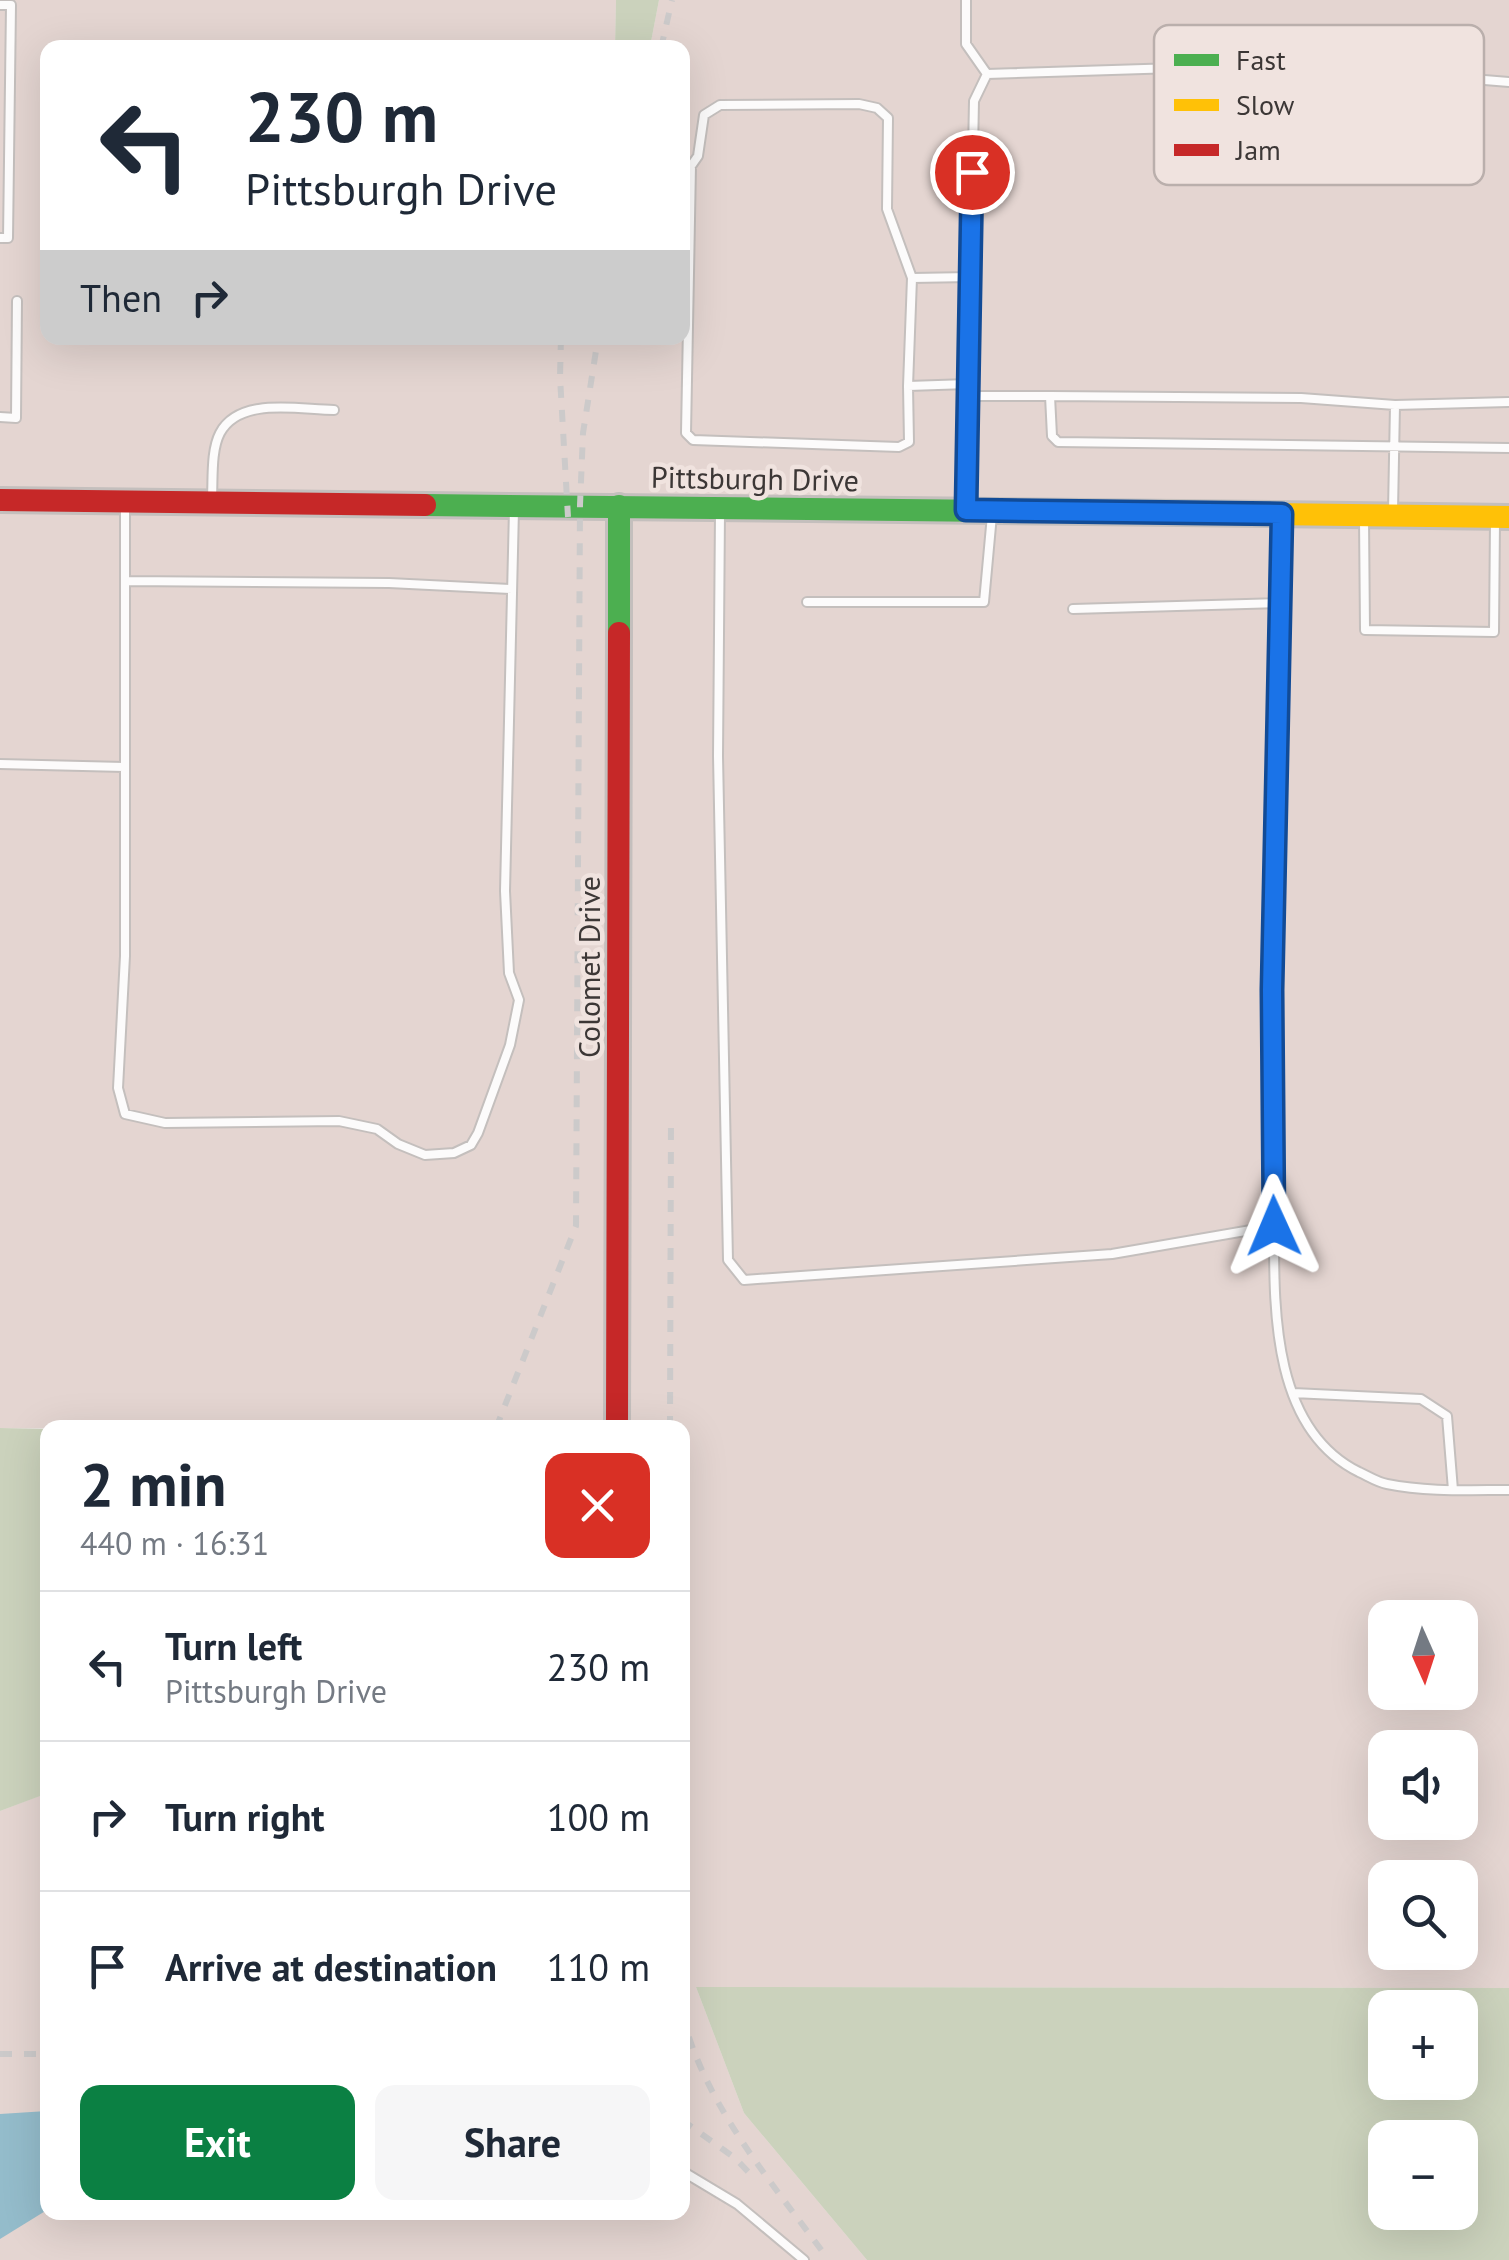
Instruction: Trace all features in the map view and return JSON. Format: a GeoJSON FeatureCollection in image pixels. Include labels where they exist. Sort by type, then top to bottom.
{"type":"FeatureCollection","features":[{"type":"Feature","properties":{"kind":"street","name":"Pittsburgh Drive"},"geometry":{"type":"LineString","coordinates":[[0,500],[1502,517]]}},
{"type":"Feature","properties":{"kind":"street","name":"Colomet Drive"},"geometry":{"type":"LineString","coordinates":[[617,1420],[619,506]]}},
{"type":"Feature","properties":{"kind":"lane"},"geometry":{"type":"LineString","coordinates":[[966,0],[966,44],[986,74]]}},
{"type":"Feature","properties":{"kind":"lane"},"geometry":{"type":"LineString","coordinates":[[0,5],[11,5],[8,238],[0,238]]}},
{"type":"Feature","properties":{"kind":"lane"},"geometry":{"type":"LineString","coordinates":[[986,74],[1154,69]]}},
{"type":"Feature","properties":{"kind":"lane"},"geometry":{"type":"LineString","coordinates":[[966,510],[974,101],[986,74]]}},
{"type":"Feature","properties":{"kind":"lane"},"geometry":{"type":"LineString","coordinates":[[1484,80],[1509,82]]}},
{"type":"Feature","properties":{"kind":"lane"},"geometry":{"type":"LineString","coordinates":[[688,345],[686,433],[693,440],[900,447],[909,442],[912,278],[888,209],[888,118],[877,108],[859,104],[720,105],[704,114],[698,156],[691,166],[690,219]]}},
{"type":"Feature","properties":{"kind":"lane"},"geometry":{"type":"LineString","coordinates":[[912,278],[971,278]]}},
{"type":"Feature","properties":{"kind":"lane"},"geometry":{"type":"LineString","coordinates":[[0,417],[16,418],[18,301]]}},
{"type":"Feature","properties":{"kind":"lane"},"geometry":{"type":"LineString","coordinates":[[908,386],[968,384]]}},
{"type":"Feature","properties":{"kind":"lane"},"geometry":{"type":"LineString","coordinates":[[968,396],[1301,398],[1395,406],[1509,402]]}},
{"type":"Feature","properties":{"kind":"lane"},"geometry":{"type":"LineString","coordinates":[[1050,396],[1052,436],[1058,442],[1509,448]]}},
{"type":"Feature","properties":{"kind":"lane"},"geometry":{"type":"LineString","coordinates":[[1393,516],[1395,406]]}},
{"type":"Feature","properties":{"kind":"lane"},"geometry":{"type":"LineString","coordinates":[[212,502],[220,433],[234,418],[253,409],[334,410]]}},
{"type":"Feature","properties":{"kind":"lane"},"geometry":{"type":"LineString","coordinates":[[125,501],[125,956],[118,1088],[126,1114],[165,1124],[339,1121],[377,1129],[398,1144],[425,1155],[454,1154],[471,1145],[486,1118],[510,1045],[518,1000],[510,972],[505,891],[514,504]]}},
{"type":"Feature","properties":{"kind":"lane"},"geometry":{"type":"LineString","coordinates":[[720,507],[718,756],[728,1260],[744,1280],[761,1279],[1112,1254],[1274,1226]]}},
{"type":"Feature","properties":{"kind":"lane"},"geometry":{"type":"LineString","coordinates":[[806,602],[984,602],[992,510]]}},
{"type":"Feature","properties":{"kind":"lane"},"geometry":{"type":"LineString","coordinates":[[1282,514],[1272,990],[1274,1295],[1286,1377],[1308,1427],[1334,1460],[1384,1484],[1509,1490]]}},
{"type":"Feature","properties":{"kind":"lane"},"geometry":{"type":"LineString","coordinates":[[1364,515],[1366,630],[1494,632],[1502,517]]}},
{"type":"Feature","properties":{"kind":"lane"},"geometry":{"type":"LineString","coordinates":[[124,581],[512,588]]}},
{"type":"Feature","properties":{"kind":"lane"},"geometry":{"type":"LineString","coordinates":[[1073,609],[1281,603]]}},
{"type":"Feature","properties":{"kind":"lane"},"geometry":{"type":"LineString","coordinates":[[0,764],[124,767]]}},
{"type":"Feature","properties":{"kind":"lane"},"geometry":{"type":"LineString","coordinates":[[1293,1393],[1421,1398],[1447,1416],[1452,1490]]}},
{"type":"Feature","properties":{"kind":"lane"},"geometry":{"type":"LineString","coordinates":[[690,2176],[737,2204],[804,2260]]}},
{"type":"Feature","properties":{"kind":"shaded area"},"geometry":{"type":"Polygon","coordinates":[[[0,0],[616,0],[615,40],[40,40],[40,345],[690,345],[690,40],[651,40],[659,0],[1509,0],[1509,1988],[696,1987],[744,2113],[867,2260],[0,2260],[0,1811],[40,1796],[40,2220],[690,2220],[690,1420],[40,1420],[40,1428],[0,1428],[0,0]]]}},
{"type":"Feature","properties":{"kind":"green space"},"geometry":{"type":"Polygon","coordinates":[[[616,0],[659,0],[651,40],[615,40],[616,0]]]}},
{"type":"Feature","properties":{"kind":"green space"},"geometry":{"type":"Polygon","coordinates":[[[0,1428],[40,1429],[40,1796],[0,1811],[0,1428]]]}},
{"type":"Feature","properties":{"kind":"green space"},"geometry":{"type":"Polygon","coordinates":[[[696,1987],[1509,1988],[1509,2260],[867,2260],[744,2113],[696,1987]]]}},
{"type":"Feature","properties":{"kind":"water"},"geometry":{"type":"Polygon","coordinates":[[[40,2111],[40,2214],[0,2239],[0,2114],[40,2111]]]}},
{"type":"Feature","properties":{"kind":"railway"},"geometry":{"type":"LineString","coordinates":[[663,40],[672,0]]}},
{"type":"Feature","properties":{"kind":"railway"},"geometry":{"type":"LineString","coordinates":[[561,345],[568,517]]}},
{"type":"Feature","properties":{"kind":"railway"},"geometry":{"type":"LineString","coordinates":[[499,1420],[576,1226],[580,505],[583,433],[597,345]]}},
{"type":"Feature","properties":{"kind":"railway"},"geometry":{"type":"LineString","coordinates":[[670,1420],[671,1118]]}},
{"type":"Feature","properties":{"kind":"railway"},"geometry":{"type":"LineString","coordinates":[[690,2039],[723,2111],[825,2255]]}},
{"type":"Feature","properties":{"kind":"railway"},"geometry":{"type":"LineString","coordinates":[[0,2054],[40,2054]]}},
{"type":"Feature","properties":{"kind":"railway"},"geometry":{"type":"LineString","coordinates":[[690,2126],[735,2158],[756,2180]]}},
{"type":"Feature","properties":{"kind":"traffic: fast"},"geometry":{"type":"LineString","coordinates":[[425,505],[1180,513]]}},
{"type":"Feature","properties":{"kind":"traffic: fast"},"geometry":{"type":"LineString","coordinates":[[619,506],[619,633]]}},
{"type":"Feature","properties":{"kind":"traffic: slow"},"geometry":{"type":"LineString","coordinates":[[1180,513],[1509,517]]}},
{"type":"Feature","properties":{"kind":"traffic: jam"},"geometry":{"type":"LineString","coordinates":[[0,500],[425,505]]}},
{"type":"Feature","properties":{"kind":"traffic: jam"},"geometry":{"type":"LineString","coordinates":[[617,1420],[619,633]]}},
{"type":"Feature","properties":{"kind":"route"},"geometry":{"type":"LineString","coordinates":[[972,172],[966,510],[1282,514],[1272,990],[1274,1226]]}}]}
